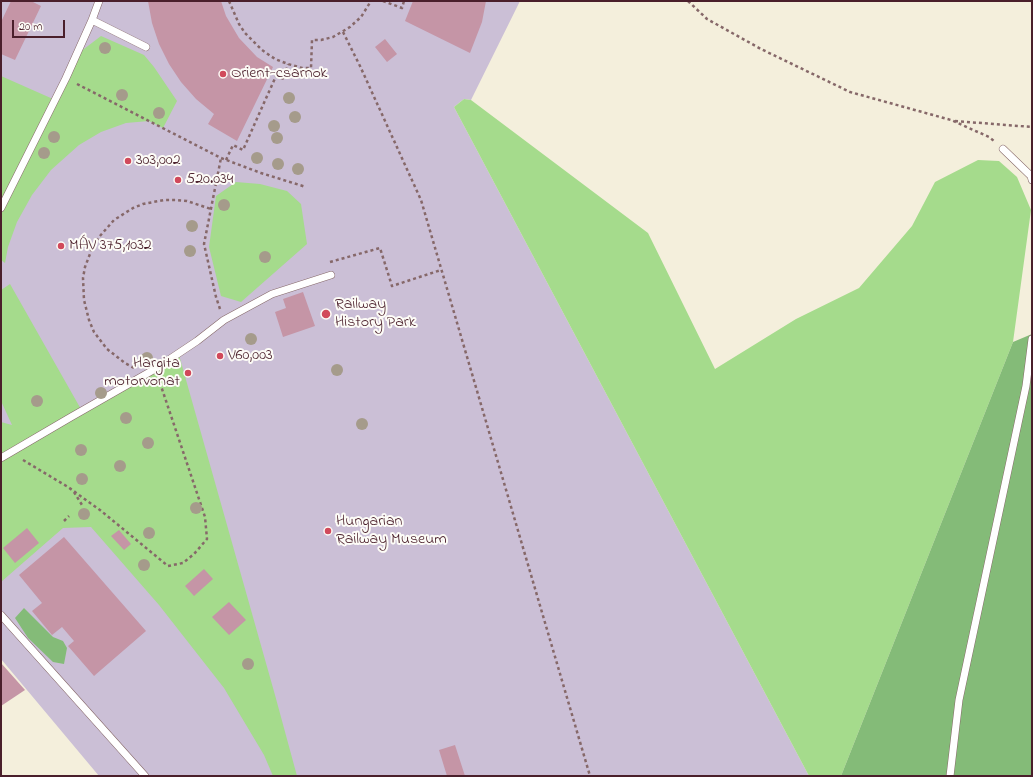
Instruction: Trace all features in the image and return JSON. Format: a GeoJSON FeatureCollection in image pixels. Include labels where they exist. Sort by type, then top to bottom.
{"type":"FeatureCollection","features":[{"type":"Feature","properties":{"kind":"lane"},"geometry":{"type":"LineString","coordinates":[[1,208],[66,78],[99,1]]}},
{"type":"Feature","properties":{"kind":"lane"},"geometry":{"type":"LineString","coordinates":[[92,20],[146,47]]}},
{"type":"Feature","properties":{"kind":"lane"},"geometry":{"type":"LineString","coordinates":[[1003,149],[1031,176],[1032,180]]}},
{"type":"Feature","properties":{"kind":"lane"},"geometry":{"type":"LineString","coordinates":[[1,458],[152,371],[197,341],[224,320],[272,294],[331,275]]}},
{"type":"Feature","properties":{"kind":"lane"},"geometry":{"type":"LineString","coordinates":[[950,776],[959,700],[1026,386],[1032,340]]}},
{"type":"Feature","properties":{"kind":"lane"},"geometry":{"type":"LineString","coordinates":[[1,615],[145,776]]}},
{"type":"Feature","properties":{"kind":"path"},"geometry":{"type":"LineString","coordinates":[[229,1],[238,24],[253,42],[275,59],[302,68],[311,68],[312,40],[325,39],[343,32],[353,25],[371,1]]}},
{"type":"Feature","properties":{"kind":"path"},"geometry":{"type":"LineString","coordinates":[[383,1],[402,8],[404,1]]}},
{"type":"Feature","properties":{"kind":"path"},"geometry":{"type":"LineString","coordinates":[[688,1],[707,19],[761,49],[850,92],[951,120],[990,137],[1003,149]]}},
{"type":"Feature","properties":{"kind":"path"},"geometry":{"type":"LineString","coordinates":[[343,32],[421,200],[590,776]]}},
{"type":"Feature","properties":{"kind":"path"},"geometry":{"type":"LineString","coordinates":[[226,160],[233,145],[243,150],[276,76],[284,79],[288,64]]}},
{"type":"Feature","properties":{"kind":"path"},"geometry":{"type":"LineString","coordinates":[[66,78],[221,158],[261,173],[306,187]]}},
{"type":"Feature","properties":{"kind":"path"},"geometry":{"type":"LineString","coordinates":[[951,120],[1032,127]]}},
{"type":"Feature","properties":{"kind":"path"},"geometry":{"type":"LineString","coordinates":[[221,158],[204,244],[216,297],[224,320]]}},
{"type":"Feature","properties":{"kind":"path"},"geometry":{"type":"LineString","coordinates":[[10,453],[74,491],[110,518],[168,566],[183,563],[207,539],[205,518],[152,371],[134,368],[108,349],[94,332],[86,311],[83,289],[85,267],[99,237],[114,220],[133,208],[143,204],[164,200],[176,200],[192,202],[211,209]]}},
{"type":"Feature","properties":{"kind":"path"},"geometry":{"type":"LineString","coordinates":[[326,263],[380,248],[392,286],[441,270]]}},
{"type":"Feature","properties":{"kind":"path"},"geometry":{"type":"LineString","coordinates":[[74,491],[82,505]]}},
{"type":"Feature","properties":{"kind":"path"},"geometry":{"type":"LineString","coordinates":[[64,520],[69,516]]}},
{"type":"Feature","properties":{"kind":"shaded area"},"geometry":{"type":"Polygon","coordinates":[[[1,1],[520,1],[471,100],[464,99],[454,107],[809,776],[99,776],[1,659],[1,1]]]}},
{"type":"Feature","properties":{"kind":"green space"},"geometry":{"type":"Polygon","coordinates":[[[101,36],[144,55],[177,101],[163,128],[149,121],[126,123],[101,132],[79,145],[51,170],[32,195],[17,222],[8,247],[5,263],[1,260],[1,213],[80,52],[101,36]]]}},
{"type":"Feature","properties":{"kind":"green space"},"geometry":{"type":"Polygon","coordinates":[[[1,76],[53,99],[1,202],[1,76]]]}},
{"type":"Feature","properties":{"kind":"green space"},"geometry":{"type":"Polygon","coordinates":[[[464,99],[471,100],[648,233],[715,369],[796,319],[859,288],[912,226],[935,182],[978,160],[999,161],[1017,177],[1031,210],[1013,342],[841,776],[809,776],[454,107],[464,99]]]}},
{"type":"Feature","properties":{"kind":"green space"},"geometry":{"type":"Polygon","coordinates":[[[236,182],[260,184],[287,191],[301,204],[307,244],[241,302],[221,296],[209,247],[216,196],[236,182]]]}},
{"type":"Feature","properties":{"kind":"green space"},"geometry":{"type":"Polygon","coordinates":[[[10,284],[82,411],[179,355],[297,776],[273,776],[264,755],[224,688],[159,605],[91,527],[63,528],[1,582],[1,422],[12,425],[1,401],[1,290],[10,284]]]}},
{"type":"Feature","properties":{"kind":"green space"},"geometry":{"type":"Polygon","coordinates":[[[1032,334],[1032,776],[841,776],[1013,342],[1032,334]]]}},
{"type":"Feature","properties":{"kind":"green space"},"geometry":{"type":"Polygon","coordinates":[[[24,608],[53,637],[63,641],[67,648],[64,664],[53,662],[28,638],[15,618],[24,608]]]}},
{"type":"Feature","properties":{"kind":"building"},"geometry":{"type":"Polygon","coordinates":[[[11,1],[31,1],[41,6],[15,60],[1,54],[1,22],[11,1]]]}},
{"type":"Feature","properties":{"kind":"building","name":"Orient-csarnok"},"geometry":{"type":"Polygon","coordinates":[[[148,1],[221,1],[226,16],[239,38],[257,57],[273,67],[237,141],[208,124],[214,114],[196,99],[181,82],[169,64],[159,44],[152,23],[148,1]]]}},
{"type":"Feature","properties":{"kind":"building"},"geometry":{"type":"Polygon","coordinates":[[[413,1],[486,1],[482,22],[470,53],[405,21],[413,1]]]}},
{"type":"Feature","properties":{"kind":"building"},"geometry":{"type":"Polygon","coordinates":[[[385,39],[397,54],[387,62],[375,47],[385,39]]]}},
{"type":"Feature","properties":{"kind":"building"},"geometry":{"type":"Polygon","coordinates":[[[303,292],[315,326],[283,337],[275,312],[286,308],[283,299],[303,292]]]}},
{"type":"Feature","properties":{"kind":"building"},"geometry":{"type":"Polygon","coordinates":[[[27,528],[39,543],[15,563],[3,548],[27,528]]]}},
{"type":"Feature","properties":{"kind":"building"},"geometry":{"type":"Polygon","coordinates":[[[119,530],[131,544],[124,550],[111,536],[119,530]]]}},
{"type":"Feature","properties":{"kind":"building"},"geometry":{"type":"Polygon","coordinates":[[[64,537],[146,631],[94,676],[68,646],[74,641],[62,627],[52,635],[32,611],[42,603],[19,575],[64,537]]]}},
{"type":"Feature","properties":{"kind":"building"},"geometry":{"type":"Polygon","coordinates":[[[204,569],[213,579],[194,596],[185,586],[204,569]]]}},
{"type":"Feature","properties":{"kind":"building"},"geometry":{"type":"Polygon","coordinates":[[[229,602],[246,620],[229,635],[212,617],[229,602]]]}},
{"type":"Feature","properties":{"kind":"building"},"geometry":{"type":"Polygon","coordinates":[[[1,663],[25,690],[1,706],[2,686],[1,663]]]}},
{"type":"Feature","properties":{"kind":"building"},"geometry":{"type":"Polygon","coordinates":[[[455,745],[465,776],[447,776],[439,750],[455,745]]]}},
{"type":"Feature","properties":{"kind":"place","name":"Orient-csarnok"},"geometry":{"type":"Point","coordinates":[223,74]}},
{"type":"Feature","properties":{"kind":"place","name":"303,002"},"geometry":{"type":"Point","coordinates":[128,161]}},
{"type":"Feature","properties":{"kind":"place","name":"520.034"},"geometry":{"type":"Point","coordinates":[178,180]}},
{"type":"Feature","properties":{"kind":"place","name":"MÁV 375,1032"},"geometry":{"type":"Point","coordinates":[61,246]}},
{"type":"Feature","properties":{"kind":"place","name":"Railway History Park"},"geometry":{"type":"Point","coordinates":[326,314]}},
{"type":"Feature","properties":{"kind":"place","name":"V60,003"},"geometry":{"type":"Point","coordinates":[220,356]}},
{"type":"Feature","properties":{"kind":"place","name":"Hargita motorvonat"},"geometry":{"type":"Point","coordinates":[188,373]}},
{"type":"Feature","properties":{"kind":"place","name":"Hungarian Railway Museum"},"geometry":{"type":"Point","coordinates":[328,531]}}]}
